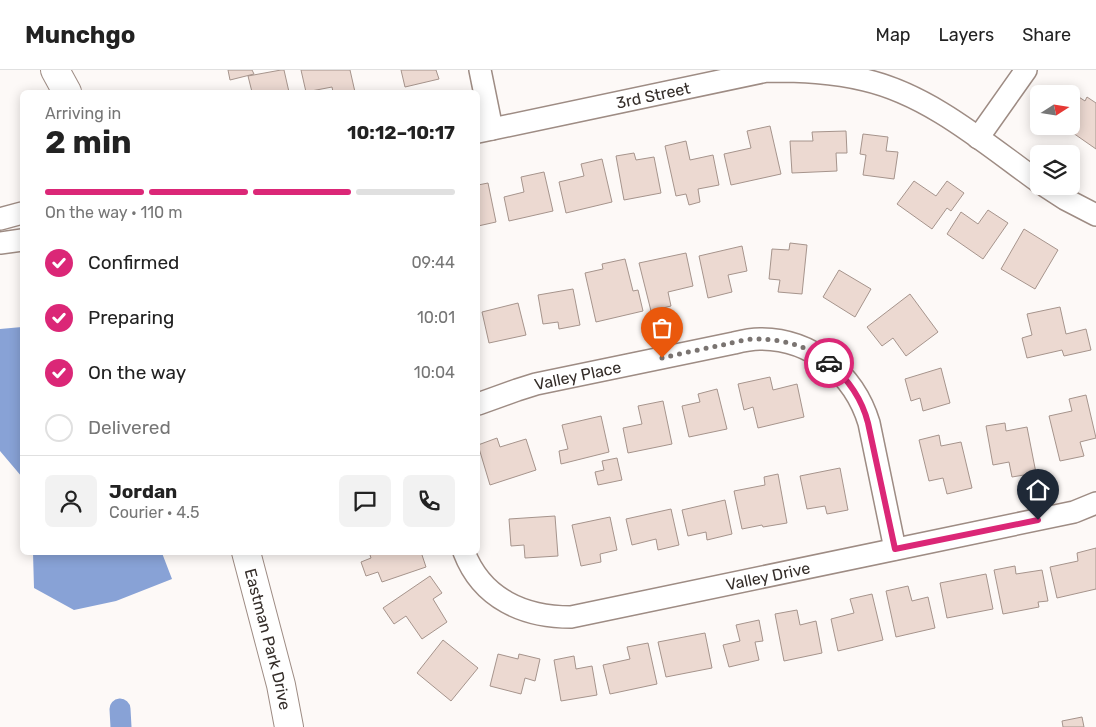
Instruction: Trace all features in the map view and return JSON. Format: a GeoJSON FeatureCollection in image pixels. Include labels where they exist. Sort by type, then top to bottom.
{"type":"FeatureCollection","features":[{"type":"Feature","properties":{"kind":"street"},"geometry":{"type":"LineString","coordinates":[[55,70],[66,90]]}},
{"type":"Feature","properties":{"kind":"street"},"geometry":{"type":"LineString","coordinates":[[74,70],[84,90]]}},
{"type":"Feature","properties":{"kind":"street"},"geometry":{"type":"LineString","coordinates":[[480,70],[485,130]]}},
{"type":"Feature","properties":{"kind":"street"},"geometry":{"type":"LineString","coordinates":[[978,138],[1026,70]]}},
{"type":"Feature","properties":{"kind":"street","name":"3rd Street"},"geometry":{"type":"LineString","coordinates":[[485,130],[722,75],[767,71],[812,71],[865,80],[908,94],[938,110],[1030,176]]}},
{"type":"Feature","properties":{"kind":"street"},"geometry":{"type":"LineString","coordinates":[[1058,195],[1096,215]]}},
{"type":"Feature","properties":{"kind":"street"},"geometry":{"type":"LineString","coordinates":[[0,219],[20,214]]}},
{"type":"Feature","properties":{"kind":"street"},"geometry":{"type":"LineString","coordinates":[[0,243],[20,240]]}},
{"type":"Feature","properties":{"kind":"street","name":"Valley Place"},"geometry":{"type":"LineString","coordinates":[[480,403],[536,384],[734,343],[760,339],[803,347],[823,357],[836,368],[851,386],[865,411],[895,549]]}},
{"type":"Feature","properties":{"kind":"street","name":"Valley Drive"},"geometry":{"type":"LineString","coordinates":[[465,555],[473,571],[484,585],[502,601],[524,611],[555,617],[571,617],[1074,512],[1096,503]]}},
{"type":"Feature","properties":{"kind":"street","name":"Eastman Park Drive"},"geometry":{"type":"LineString","coordinates":[[247,555],[281,685],[289,727]]}},
{"type":"Feature","properties":{"kind":"water"},"geometry":{"type":"Polygon","coordinates":[[[20,327],[20,475],[0,451],[0,329],[20,327]]]}},
{"type":"Feature","properties":{"kind":"water"},"geometry":{"type":"Polygon","coordinates":[[[33,555],[163,555],[172,579],[116,601],[74,610],[34,588],[33,555]]]}},
{"type":"Feature","properties":{"kind":"building"},"geometry":{"type":"Polygon","coordinates":[[[228,70],[252,70],[254,74],[230,80],[228,70]]]}},
{"type":"Feature","properties":{"kind":"building"},"geometry":{"type":"Polygon","coordinates":[[[284,70],[289,90],[252,90],[248,76],[284,70]]]}},
{"type":"Feature","properties":{"kind":"building"},"geometry":{"type":"Polygon","coordinates":[[[301,70],[350,70],[355,90],[333,90],[332,87],[306,90],[301,70]]]}},
{"type":"Feature","properties":{"kind":"building"},"geometry":{"type":"Polygon","coordinates":[[[401,70],[436,70],[439,79],[405,87],[401,70]]]}},
{"type":"Feature","properties":{"kind":"building"},"geometry":{"type":"Polygon","coordinates":[[[1087,97],[1096,103],[1096,149],[1076,135],[1080,135],[1080,98],[1085,101],[1087,97]]]}},
{"type":"Feature","properties":{"kind":"building"},"geometry":{"type":"Polygon","coordinates":[[[770,126],[781,174],[731,185],[724,154],[751,148],[747,131],[770,126]]]}},
{"type":"Feature","properties":{"kind":"building"},"geometry":{"type":"Polygon","coordinates":[[[846,131],[847,153],[836,153],[837,171],[792,173],[790,141],[813,141],[812,132],[846,131]]]}},
{"type":"Feature","properties":{"kind":"building"},"geometry":{"type":"Polygon","coordinates":[[[863,134],[888,137],[886,151],[898,152],[894,179],[863,175],[866,155],[860,154],[863,134]]]}},
{"type":"Feature","properties":{"kind":"building"},"geometry":{"type":"Polygon","coordinates":[[[686,141],[690,160],[713,155],[719,185],[698,189],[700,202],[689,205],[686,194],[676,196],[665,146],[686,141]]]}},
{"type":"Feature","properties":{"kind":"building"},"geometry":{"type":"Polygon","coordinates":[[[634,153],[636,160],[654,157],[661,193],[624,200],[616,156],[634,153]]]}},
{"type":"Feature","properties":{"kind":"building"},"geometry":{"type":"Polygon","coordinates":[[[602,159],[612,202],[566,213],[559,182],[584,176],[581,164],[602,159]]]}},
{"type":"Feature","properties":{"kind":"building"},"geometry":{"type":"Polygon","coordinates":[[[544,172],[553,211],[509,221],[504,197],[524,192],[521,177],[544,172]]]}},
{"type":"Feature","properties":{"kind":"building"},"geometry":{"type":"Polygon","coordinates":[[[914,181],[936,196],[947,181],[964,193],[951,211],[947,208],[932,229],[897,204],[914,181]]]}},
{"type":"Feature","properties":{"kind":"building"},"geometry":{"type":"Polygon","coordinates":[[[488,183],[496,222],[480,226],[480,185],[488,183]]]}},
{"type":"Feature","properties":{"kind":"building"},"geometry":{"type":"Polygon","coordinates":[[[988,210],[1008,223],[983,259],[947,234],[961,212],[978,224],[988,210]]]}},
{"type":"Feature","properties":{"kind":"building"},"geometry":{"type":"Polygon","coordinates":[[[1024,229],[1058,250],[1035,289],[1001,269],[1024,229]]]}},
{"type":"Feature","properties":{"kind":"building"},"geometry":{"type":"Polygon","coordinates":[[[790,243],[807,245],[802,294],[778,292],[780,280],[769,279],[772,249],[789,250],[790,243]]]}},
{"type":"Feature","properties":{"kind":"building"},"geometry":{"type":"Polygon","coordinates":[[[742,246],[747,271],[728,275],[732,292],[708,298],[699,256],[742,246]]]}},
{"type":"Feature","properties":{"kind":"building"},"geometry":{"type":"Polygon","coordinates":[[[686,253],[693,286],[668,292],[671,306],[651,311],[639,263],[686,253]]]}},
{"type":"Feature","properties":{"kind":"building"},"geometry":{"type":"Polygon","coordinates":[[[625,259],[633,291],[638,290],[643,311],[596,322],[585,273],[603,269],[602,264],[625,259]]]}},
{"type":"Feature","properties":{"kind":"building"},"geometry":{"type":"Polygon","coordinates":[[[839,270],[871,289],[855,317],[823,297],[839,270]]]}},
{"type":"Feature","properties":{"kind":"building"},"geometry":{"type":"Polygon","coordinates":[[[573,289],[580,325],[559,329],[558,322],[543,324],[538,295],[573,289]]]}},
{"type":"Feature","properties":{"kind":"building"},"geometry":{"type":"Polygon","coordinates":[[[910,294],[938,332],[906,356],[893,338],[882,346],[867,327],[910,294]]]}},
{"type":"Feature","properties":{"kind":"building"},"geometry":{"type":"Polygon","coordinates":[[[518,303],[526,335],[489,343],[482,312],[518,303]]]}},
{"type":"Feature","properties":{"kind":"building"},"geometry":{"type":"Polygon","coordinates":[[[1060,307],[1066,334],[1086,329],[1091,350],[1064,356],[1062,350],[1027,358],[1022,338],[1032,335],[1027,314],[1060,307]]]}},
{"type":"Feature","properties":{"kind":"building"},"geometry":{"type":"Polygon","coordinates":[[[941,368],[950,403],[923,411],[920,398],[911,401],[905,379],[941,368]]]}},
{"type":"Feature","properties":{"kind":"building"},"geometry":{"type":"Polygon","coordinates":[[[770,377],[773,390],[797,384],[804,417],[758,428],[753,407],[744,410],[738,384],[770,377]]]}},
{"type":"Feature","properties":{"kind":"building"},"geometry":{"type":"Polygon","coordinates":[[[717,389],[727,429],[689,437],[682,406],[700,402],[698,394],[717,389]]]}},
{"type":"Feature","properties":{"kind":"building"},"geometry":{"type":"Polygon","coordinates":[[[1086,395],[1096,438],[1080,442],[1084,456],[1060,461],[1049,416],[1072,411],[1069,399],[1086,395]]]}},
{"type":"Feature","properties":{"kind":"building"},"geometry":{"type":"Polygon","coordinates":[[[663,401],[672,444],[628,453],[623,428],[642,424],[638,406],[663,401]]]}},
{"type":"Feature","properties":{"kind":"building"},"geometry":{"type":"Polygon","coordinates":[[[601,416],[609,452],[561,464],[559,451],[568,449],[562,425],[601,416]]]}},
{"type":"Feature","properties":{"kind":"building"},"geometry":{"type":"Polygon","coordinates":[[[1005,423],[1006,431],[1027,427],[1036,473],[1012,477],[1009,462],[993,465],[986,426],[1005,423]]]}},
{"type":"Feature","properties":{"kind":"building"},"geometry":{"type":"Polygon","coordinates":[[[939,435],[941,446],[961,442],[972,488],[947,494],[943,478],[929,481],[919,440],[939,435]]]}},
{"type":"Feature","properties":{"kind":"building"},"geometry":{"type":"Polygon","coordinates":[[[497,438],[500,447],[526,439],[536,470],[490,485],[480,452],[480,444],[497,438]]]}},
{"type":"Feature","properties":{"kind":"building"},"geometry":{"type":"Polygon","coordinates":[[[617,458],[622,480],[598,485],[595,472],[604,470],[602,461],[617,458]]]}},
{"type":"Feature","properties":{"kind":"building"},"geometry":{"type":"Polygon","coordinates":[[[840,468],[848,510],[827,514],[825,506],[807,509],[800,476],[840,468]]]}},
{"type":"Feature","properties":{"kind":"building"},"geometry":{"type":"Polygon","coordinates":[[[778,474],[787,523],[742,529],[734,491],[765,485],[764,477],[778,474]]]}},
{"type":"Feature","properties":{"kind":"building"},"geometry":{"type":"Polygon","coordinates":[[[725,500],[732,534],[707,540],[706,532],[688,536],[682,510],[725,500]]]}},
{"type":"Feature","properties":{"kind":"building"},"geometry":{"type":"Polygon","coordinates":[[[671,509],[679,545],[658,550],[656,539],[632,545],[626,519],[671,509]]]}},
{"type":"Feature","properties":{"kind":"building"},"geometry":{"type":"Polygon","coordinates":[[[555,516],[558,556],[525,558],[524,545],[511,546],[509,519],[555,516]]]}},
{"type":"Feature","properties":{"kind":"building"},"geometry":{"type":"Polygon","coordinates":[[[610,517],[617,550],[600,554],[601,562],[581,566],[572,525],[610,517]]]}},
{"type":"Feature","properties":{"kind":"building"},"geometry":{"type":"Polygon","coordinates":[[[1096,548],[1096,589],[1057,598],[1050,567],[1078,561],[1077,553],[1096,548]]]}},
{"type":"Feature","properties":{"kind":"building"},"geometry":{"type":"Polygon","coordinates":[[[370,555],[422,555],[426,567],[382,582],[378,572],[366,576],[361,562],[371,558],[370,555]]]}},
{"type":"Feature","properties":{"kind":"building"},"geometry":{"type":"Polygon","coordinates":[[[1015,566],[1016,574],[1042,570],[1048,601],[1038,602],[1039,607],[1003,614],[994,570],[1015,566]]]}},
{"type":"Feature","properties":{"kind":"building"},"geometry":{"type":"Polygon","coordinates":[[[986,574],[993,609],[947,618],[940,583],[986,574]]]}},
{"type":"Feature","properties":{"kind":"building"},"geometry":{"type":"Polygon","coordinates":[[[430,576],[442,593],[433,599],[447,622],[422,639],[406,616],[394,624],[383,608],[430,576]]]}},
{"type":"Feature","properties":{"kind":"building"},"geometry":{"type":"Polygon","coordinates":[[[908,586],[912,601],[928,597],[935,628],[896,637],[886,591],[908,586]]]}},
{"type":"Feature","properties":{"kind":"building"},"geometry":{"type":"Polygon","coordinates":[[[872,594],[883,640],[838,651],[831,619],[854,613],[850,599],[872,594]]]}},
{"type":"Feature","properties":{"kind":"building"},"geometry":{"type":"Polygon","coordinates":[[[797,610],[800,625],[816,621],[822,653],[784,661],[775,614],[797,610]]]}},
{"type":"Feature","properties":{"kind":"building"},"geometry":{"type":"Polygon","coordinates":[[[759,620],[763,641],[755,642],[759,660],[729,667],[723,645],[740,641],[736,625],[759,620]]]}},
{"type":"Feature","properties":{"kind":"building"},"geometry":{"type":"Polygon","coordinates":[[[705,633],[712,668],[666,677],[658,642],[705,633]]]}},
{"type":"Feature","properties":{"kind":"building"},"geometry":{"type":"Polygon","coordinates":[[[443,640],[478,668],[451,701],[417,673],[443,640]]]}},
{"type":"Feature","properties":{"kind":"building"},"geometry":{"type":"Polygon","coordinates":[[[648,643],[657,684],[610,694],[603,665],[630,659],[627,647],[648,643]]]}},
{"type":"Feature","properties":{"kind":"building"},"geometry":{"type":"Polygon","coordinates":[[[498,654],[518,659],[519,654],[540,659],[535,681],[525,678],[521,694],[490,686],[498,654]]]}},
{"type":"Feature","properties":{"kind":"building"},"geometry":{"type":"Polygon","coordinates":[[[574,656],[576,669],[592,666],[597,695],[561,701],[554,660],[574,656]]]}},
{"type":"Feature","properties":{"kind":"building"},"geometry":{"type":"Polygon","coordinates":[[[1082,717],[1084,727],[1063,727],[1062,721],[1082,717]]]}},
{"type":"Feature","properties":{"kind":"waterway"},"geometry":{"type":"LineString","coordinates":[[120,709],[121,727]]}},
{"type":"Feature","properties":{"kind":"way so far"},"geometry":{"type":"LineString","coordinates":[[662,358],[760,339],[803,347],[823,357],[829,363]]}},
{"type":"Feature","properties":{"kind":"route"},"geometry":{"type":"LineString","coordinates":[[829,363],[836,368],[851,386],[865,411],[895,549],[1038,520]]}}]}
